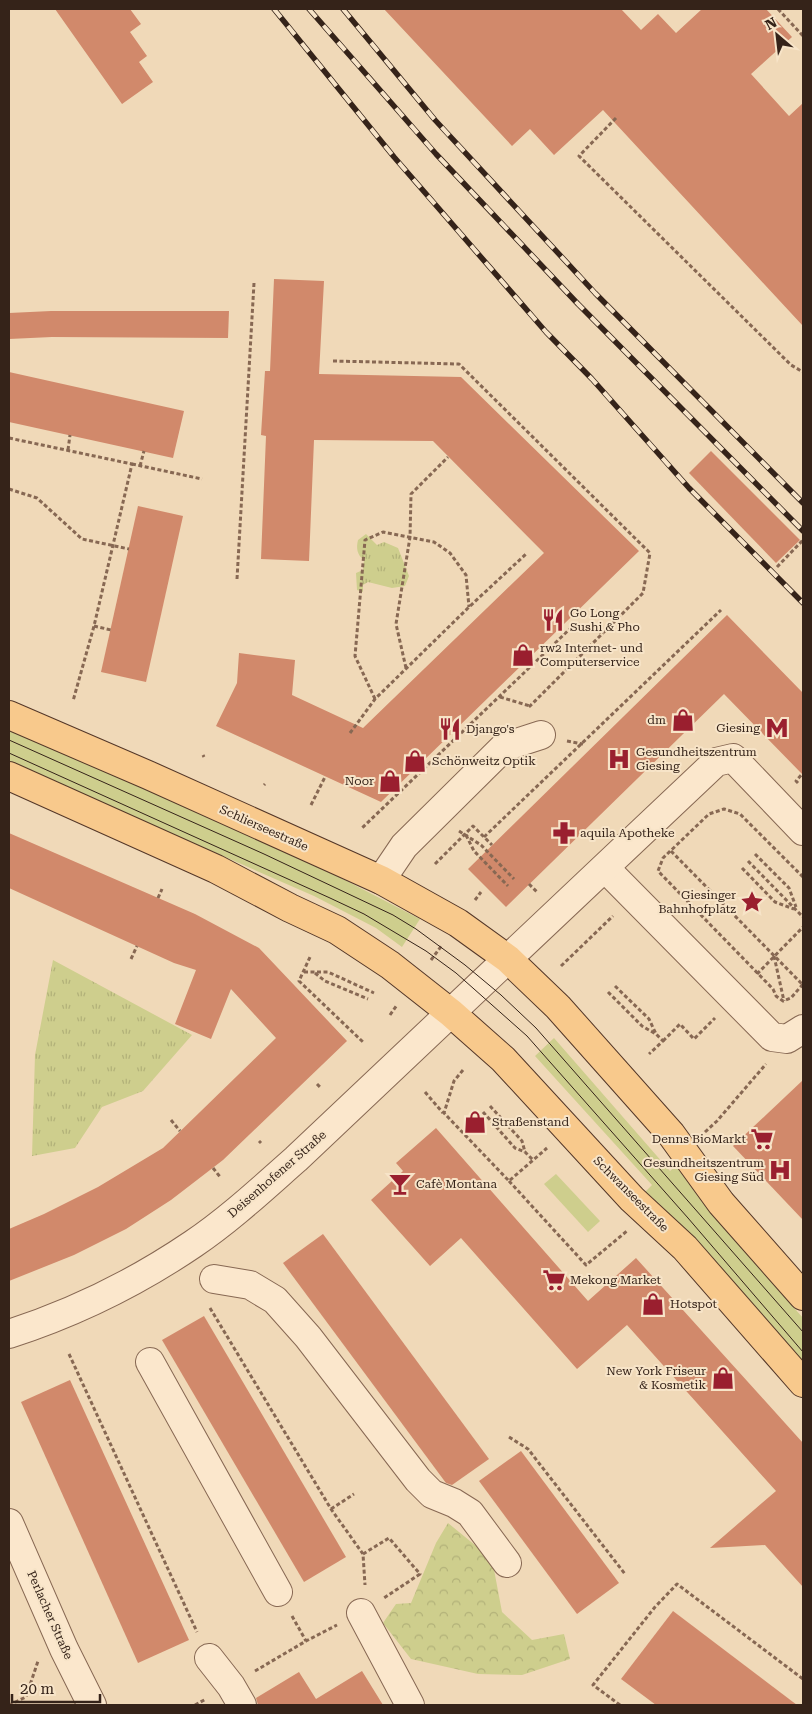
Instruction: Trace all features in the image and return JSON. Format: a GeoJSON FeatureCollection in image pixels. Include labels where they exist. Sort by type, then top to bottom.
{"type":"FeatureCollection","features":[{"type":"Feature","properties":{"kind":"main road","name":"Schlierseestraße"},"geometry":{"type":"LineString","coordinates":[[9,715],[148,775],[381,880],[458,923],[508,959]]}},
{"type":"Feature","properties":{"kind":"main road"},"geometry":{"type":"LineString","coordinates":[[9,776],[208,865],[290,908],[337,930],[390,965],[451,1013]]}},
{"type":"Feature","properties":{"kind":"main road"},"geometry":{"type":"LineString","coordinates":[[508,959],[558,1007],[671,1134],[721,1203],[803,1296]]}},
{"type":"Feature","properties":{"kind":"main road","name":"Schwanseestraße"},"geometry":{"type":"LineString","coordinates":[[451,1013],[503,1059],[632,1199],[685,1248],[803,1382]]}},
{"type":"Feature","properties":{"kind":"street"},"geometry":{"type":"LineString","coordinates":[[381,880],[404,846],[504,747],[541,735]]}},
{"type":"Feature","properties":{"kind":"street"},"geometry":{"type":"LineString","coordinates":[[508,959],[716,762],[733,758],[803,831]]}},
{"type":"Feature","properties":{"kind":"street"},"geometry":{"type":"LineString","coordinates":[[605,868],[772,1037],[795,1034]]}},
{"type":"Feature","properties":{"kind":"street","name":"Deisenhofener Straße"},"geometry":{"type":"LineString","coordinates":[[9,1334],[71,1312],[114,1291],[193,1244],[245,1204],[296,1159],[508,959]]}},
{"type":"Feature","properties":{"kind":"street"},"geometry":{"type":"LineString","coordinates":[[214,1279],[250,1285],[275,1300],[308,1337],[418,1480],[432,1494],[454,1503],[470,1513],[507,1563]]}},
{"type":"Feature","properties":{"kind":"street"},"geometry":{"type":"LineString","coordinates":[[150,1362],[278,1592]]}},
{"type":"Feature","properties":{"kind":"street","name":"Perlacher Straße"},"geometry":{"type":"LineString","coordinates":[[9,1524],[64,1648],[92,1705]]}},
{"type":"Feature","properties":{"kind":"street"},"geometry":{"type":"LineString","coordinates":[[361,1613],[410,1705]]}},
{"type":"Feature","properties":{"kind":"street"},"geometry":{"type":"LineString","coordinates":[[209,1658],[236,1695]]}},
{"type":"Feature","properties":{"kind":"path"},"geometry":{"type":"LineString","coordinates":[[778,9],[803,36]]}},
{"type":"Feature","properties":{"kind":"path"},"geometry":{"type":"LineString","coordinates":[[616,118],[579,156],[791,365],[803,372]]}},
{"type":"Feature","properties":{"kind":"path"},"geometry":{"type":"LineString","coordinates":[[237,579],[254,282]]}},
{"type":"Feature","properties":{"kind":"path"},"geometry":{"type":"LineString","coordinates":[[333,361],[459,364],[650,553],[643,593],[530,706]]}},
{"type":"Feature","properties":{"kind":"path"},"geometry":{"type":"LineString","coordinates":[[68,450],[70,435]]}},
{"type":"Feature","properties":{"kind":"path"},"geometry":{"type":"LineString","coordinates":[[9,438],[202,479]]}},
{"type":"Feature","properties":{"kind":"path"},"geometry":{"type":"LineString","coordinates":[[140,466],[144,451]]}},
{"type":"Feature","properties":{"kind":"path"},"geometry":{"type":"LineString","coordinates":[[406,668],[396,624],[410,537],[411,494],[448,457]]}},
{"type":"Feature","properties":{"kind":"path"},"geometry":{"type":"LineString","coordinates":[[73,701],[94,626],[132,464]]}},
{"type":"Feature","properties":{"kind":"path"},"geometry":{"type":"LineString","coordinates":[[9,489],[37,498],[82,539],[129,549]]}},
{"type":"Feature","properties":{"kind":"path"},"geometry":{"type":"LineString","coordinates":[[375,699],[355,656],[365,540],[383,532],[434,542],[450,553],[466,576],[468,607]]}},
{"type":"Feature","properties":{"kind":"path"},"geometry":{"type":"LineString","coordinates":[[777,566],[791,555],[803,540]]}},
{"type":"Feature","properties":{"kind":"path"},"geometry":{"type":"LineString","coordinates":[[350,733],[375,699],[468,607],[526,554]]}},
{"type":"Feature","properties":{"kind":"path"},"geometry":{"type":"LineString","coordinates":[[484,837],[721,610]]}},
{"type":"Feature","properties":{"kind":"path"},"geometry":{"type":"LineString","coordinates":[[362,828],[576,623],[603,633]]}},
{"type":"Feature","properties":{"kind":"path"},"geometry":{"type":"LineString","coordinates":[[94,626],[111,630]]}},
{"type":"Feature","properties":{"kind":"path"},"geometry":{"type":"LineString","coordinates":[[500,696],[530,706]]}},
{"type":"Feature","properties":{"kind":"path"},"geometry":{"type":"LineString","coordinates":[[530,706],[541,735]]}},
{"type":"Feature","properties":{"kind":"path"},"geometry":{"type":"LineString","coordinates":[[796,781],[802,774]]}},
{"type":"Feature","properties":{"kind":"path"},"geometry":{"type":"LineString","coordinates":[[311,805],[325,776]]}},
{"type":"Feature","properties":{"kind":"path"},"geometry":{"type":"LineString","coordinates":[[561,966],[658,871],[663,858],[709,814],[724,809],[740,814],[803,877]]}},
{"type":"Feature","properties":{"kind":"path"},"geometry":{"type":"LineString","coordinates":[[435,864],[473,826],[492,845]]}},
{"type":"Feature","properties":{"kind":"path"},"geometry":{"type":"LineString","coordinates":[[648,827],[803,984],[791,998],[784,1001]]}},
{"type":"Feature","properties":{"kind":"path"},"geometry":{"type":"LineString","coordinates":[[465,834],[474,851],[508,886]]}},
{"type":"Feature","properties":{"kind":"path"},"geometry":{"type":"LineString","coordinates":[[481,845],[514,879]]}},
{"type":"Feature","properties":{"kind":"path"},"geometry":{"type":"LineString","coordinates":[[755,854],[789,888],[797,910]]}},
{"type":"Feature","properties":{"kind":"path"},"geometry":{"type":"LineString","coordinates":[[748,861],[803,917]]}},
{"type":"Feature","properties":{"kind":"path"},"geometry":{"type":"LineString","coordinates":[[742,868],[775,902],[797,910]]}},
{"type":"Feature","properties":{"kind":"path"},"geometry":{"type":"LineString","coordinates":[[658,871],[773,989],[776,996],[784,1001]]}},
{"type":"Feature","properties":{"kind":"path"},"geometry":{"type":"LineString","coordinates":[[158,898],[162,889]]}},
{"type":"Feature","properties":{"kind":"path"},"geometry":{"type":"LineString","coordinates":[[390,1014],[481,892]]}},
{"type":"Feature","properties":{"kind":"path"},"geometry":{"type":"LineString","coordinates":[[131,959],[137,946]]}},
{"type":"Feature","properties":{"kind":"path"},"geometry":{"type":"LineString","coordinates":[[712,1126],[795,1034],[784,1001],[774,956]]}},
{"type":"Feature","properties":{"kind":"path"},"geometry":{"type":"LineString","coordinates":[[310,957],[299,981],[363,1042]]}},
{"type":"Feature","properties":{"kind":"path"},"geometry":{"type":"LineString","coordinates":[[304,972],[328,972],[374,993]]}},
{"type":"Feature","properties":{"kind":"path"},"geometry":{"type":"LineString","coordinates":[[313,972],[325,981],[368,999]]}},
{"type":"Feature","properties":{"kind":"path"},"geometry":{"type":"LineString","coordinates":[[615,986],[649,1019],[656,1034]]}},
{"type":"Feature","properties":{"kind":"path"},"geometry":{"type":"LineString","coordinates":[[608,992],[642,1026],[656,1034],[663,1041],[649,1054]]}},
{"type":"Feature","properties":{"kind":"path"},"geometry":{"type":"LineString","coordinates":[[444,1113],[454,1081],[463,1070]]}},
{"type":"Feature","properties":{"kind":"path"},"geometry":{"type":"LineString","coordinates":[[317,1084],[321,1088]]}},
{"type":"Feature","properties":{"kind":"path"},"geometry":{"type":"LineString","coordinates":[[425,1092],[586,1265],[630,1228]]}},
{"type":"Feature","properties":{"kind":"path"},"geometry":{"type":"LineString","coordinates":[[490,1106],[522,1141],[525,1152]]}},
{"type":"Feature","properties":{"kind":"path"},"geometry":{"type":"LineString","coordinates":[[483,1112],[515,1148],[525,1152],[533,1160]]}},
{"type":"Feature","properties":{"kind":"path"},"geometry":{"type":"LineString","coordinates":[[171,1120],[180,1131]]}},
{"type":"Feature","properties":{"kind":"path"},"geometry":{"type":"LineString","coordinates":[[510,1182],[551,1144]]}},
{"type":"Feature","properties":{"kind":"path"},"geometry":{"type":"LineString","coordinates":[[213,1168],[221,1178]]}},
{"type":"Feature","properties":{"kind":"path"},"geometry":{"type":"LineString","coordinates":[[209,1307],[331,1509],[364,1554],[365,1590],[361,1613]]}},
{"type":"Feature","properties":{"kind":"path"},"geometry":{"type":"LineString","coordinates":[[69,1354],[209,1658]]}},
{"type":"Feature","properties":{"kind":"path"},"geometry":{"type":"LineString","coordinates":[[509,1437],[528,1449],[625,1574]]}},
{"type":"Feature","properties":{"kind":"path"},"geometry":{"type":"LineString","coordinates":[[331,1509],[354,1494]]}},
{"type":"Feature","properties":{"kind":"path"},"geometry":{"type":"LineString","coordinates":[[236,1695],[306,1641],[361,1613],[420,1574],[390,1538],[364,1554]]}},
{"type":"Feature","properties":{"kind":"path"},"geometry":{"type":"LineString","coordinates":[[620,1705],[593,1685],[655,1607],[677,1584],[803,1679]]}},
{"type":"Feature","properties":{"kind":"path"},"geometry":{"type":"LineString","coordinates":[[9,1705],[26,1697],[39,1658],[64,1648]]}},
{"type":"Feature","properties":{"kind":"green space"},"geometry":{"type":"Polygon","coordinates":[[[366,534],[377,545],[384,542],[398,548],[409,576],[405,586],[392,588],[368,582],[363,585],[363,592],[357,590],[356,573],[363,570],[364,560],[358,554],[357,543],[366,534]]]}},
{"type":"Feature","properties":{"kind":"green space"},"geometry":{"type":"Polygon","coordinates":[[[9,730],[103,770],[341,878],[420,919],[402,947],[376,928],[314,896],[9,762],[9,730]]]}},
{"type":"Feature","properties":{"kind":"green space"},"geometry":{"type":"Polygon","coordinates":[[[53,960],[192,1035],[143,1091],[102,1107],[75,1148],[32,1156],[35,1055],[53,960]]]}},
{"type":"Feature","properties":{"kind":"green space"},"geometry":{"type":"Polygon","coordinates":[[[554,1038],[670,1171],[676,1166],[705,1206],[803,1318],[803,1366],[645,1192],[652,1185],[535,1056],[554,1038]]]}},
{"type":"Feature","properties":{"kind":"green space"},"geometry":{"type":"Polygon","coordinates":[[[556,1174],[600,1221],[588,1232],[544,1184],[556,1174]]]}},
{"type":"Feature","properties":{"kind":"green space"},"geometry":{"type":"Polygon","coordinates":[[[448,1523],[492,1559],[502,1612],[532,1640],[564,1634],[570,1659],[522,1675],[478,1674],[411,1659],[383,1623],[396,1604],[411,1603],[436,1543],[448,1523]]]}},
{"type":"Feature","properties":{"kind":"building"},"geometry":{"type":"Polygon","coordinates":[[[55,9],[130,9],[141,24],[130,32],[147,56],[139,62],[153,82],[122,104],[55,9]]]}},
{"type":"Feature","properties":{"kind":"building"},"geometry":{"type":"Polygon","coordinates":[[[384,9],[621,9],[641,30],[658,14],[676,33],[702,9],[766,9],[792,37],[751,74],[789,116],[803,103],[803,326],[603,110],[554,155],[530,129],[512,146],[384,9]]]}},
{"type":"Feature","properties":{"kind":"building"},"geometry":{"type":"Polygon","coordinates":[[[274,279],[324,281],[319,374],[461,377],[639,551],[381,802],[216,726],[237,683],[239,653],[295,660],[292,695],[363,728],[544,553],[433,441],[314,440],[309,561],[261,559],[266,436],[261,435],[265,371],[270,371],[274,279]]]}},
{"type":"Feature","properties":{"kind":"building"},"geometry":{"type":"Polygon","coordinates":[[[51,311],[229,311],[228,338],[52,337],[9,339],[9,313],[51,311]]]}},
{"type":"Feature","properties":{"kind":"building"},"geometry":{"type":"Polygon","coordinates":[[[9,372],[184,411],[173,458],[9,422],[9,372]]]}},
{"type":"Feature","properties":{"kind":"building"},"geometry":{"type":"Polygon","coordinates":[[[711,451],[800,540],[776,563],[689,473],[711,451]]]}},
{"type":"Feature","properties":{"kind":"building"},"geometry":{"type":"Polygon","coordinates":[[[138,506],[183,516],[146,682],[101,672],[138,506]]]}},
{"type":"Feature","properties":{"kind":"building","name":"Gesundheitszentrum Giesing"},"geometry":{"type":"Polygon","coordinates":[[[727,615],[803,693],[803,775],[724,694],[506,907],[468,869],[727,615]]]}},
{"type":"Feature","properties":{"kind":"building"},"geometry":{"type":"Polygon","coordinates":[[[9,833],[195,914],[259,948],[347,1041],[223,1160],[171,1200],[126,1229],[74,1255],[9,1281],[9,1229],[98,1187],[163,1148],[276,1038],[231,989],[211,1039],[175,1024],[196,970],[174,963],[9,888],[9,833]]]}},
{"type":"Feature","properties":{"kind":"building","name":"Gesundheitszentrum Giesing Süd"},"geometry":{"type":"Polygon","coordinates":[[[803,1080],[803,1220],[733,1146],[803,1080]]]}},
{"type":"Feature","properties":{"kind":"building"},"geometry":{"type":"Polygon","coordinates":[[[436,1128],[588,1301],[636,1258],[803,1443],[803,1587],[765,1545],[710,1548],[776,1491],[627,1325],[577,1369],[461,1238],[430,1266],[371,1200],[403,1171],[396,1163],[436,1128]]]}},
{"type":"Feature","properties":{"kind":"building"},"geometry":{"type":"Polygon","coordinates":[[[323,1234],[489,1459],[452,1485],[446,1483],[283,1263],[323,1234]]]}},
{"type":"Feature","properties":{"kind":"building"},"geometry":{"type":"Polygon","coordinates":[[[204,1316],[346,1557],[304,1582],[162,1340],[204,1316]]]}},
{"type":"Feature","properties":{"kind":"building"},"geometry":{"type":"Polygon","coordinates":[[[70,1380],[189,1640],[138,1663],[21,1402],[70,1380]]]}},
{"type":"Feature","properties":{"kind":"building"},"geometry":{"type":"Polygon","coordinates":[[[521,1451],[619,1583],[577,1614],[479,1481],[521,1451]]]}},
{"type":"Feature","properties":{"kind":"building"},"geometry":{"type":"Polygon","coordinates":[[[673,1611],[797,1705],[656,1705],[621,1679],[673,1611]]]}},
{"type":"Feature","properties":{"kind":"building"},"geometry":{"type":"Polygon","coordinates":[[[362,1671],[383,1705],[258,1705],[256,1698],[299,1672],[316,1699],[362,1671]]]}},
{"type":"Feature","properties":{"kind":"tram line"},"geometry":{"type":"LineString","coordinates":[[9,740],[264,854],[393,915],[416,929],[465,965],[536,1028],[803,1332]]}},
{"type":"Feature","properties":{"kind":"tram line"},"geometry":{"type":"LineString","coordinates":[[9,753],[364,914],[426,951],[456,973],[527,1036],[688,1218],[803,1352]]}},
{"type":"Feature","properties":{"kind":"railway"},"geometry":{"type":"LineString","coordinates":[[274,9],[394,157],[546,332],[592,379],[689,488],[803,603]]}},
{"type":"Feature","properties":{"kind":"railway"},"geometry":{"type":"LineString","coordinates":[[309,9],[436,154],[578,304],[803,531]]}},
{"type":"Feature","properties":{"kind":"railway"},"geometry":{"type":"LineString","coordinates":[[343,9],[435,120],[595,293],[803,503]]}},
{"type":"Feature","properties":{"kind":"place","name":"Go Long Sushi & Pho"},"geometry":{"type":"Point","coordinates":[553,620]}},
{"type":"Feature","properties":{"kind":"place","name":"rw2 Internet- und Computerservice"},"geometry":{"type":"Point","coordinates":[523,655]}},
{"type":"Feature","properties":{"kind":"place","name":"dm"},"geometry":{"type":"Point","coordinates":[683,720]}},
{"type":"Feature","properties":{"kind":"place","name":"Giesing"},"geometry":{"type":"Point","coordinates":[777,728]}},
{"type":"Feature","properties":{"kind":"place","name":"Django's"},"geometry":{"type":"Point","coordinates":[450,729]}},
{"type":"Feature","properties":{"kind":"place","name":"Gesundheitszentrum Giesing"},"geometry":{"type":"Point","coordinates":[619,759]}},
{"type":"Feature","properties":{"kind":"place","name":"Schönweitz Optik"},"geometry":{"type":"Point","coordinates":[415,761]}},
{"type":"Feature","properties":{"kind":"place","name":"Noor"},"geometry":{"type":"Point","coordinates":[390,781]}},
{"type":"Feature","properties":{"kind":"place","name":"aquila Apotheke"},"geometry":{"type":"Point","coordinates":[564,833]}},
{"type":"Feature","properties":{"kind":"place","name":"Giesinger Bahnhofplatz"},"geometry":{"type":"Point","coordinates":[752,902]}},
{"type":"Feature","properties":{"kind":"place","name":"Straßenstand"},"geometry":{"type":"Point","coordinates":[475,1122]}},
{"type":"Feature","properties":{"kind":"place","name":"Denns BioMarkt"},"geometry":{"type":"Point","coordinates":[762,1139]}},
{"type":"Feature","properties":{"kind":"place","name":"Gesundheitszentrum Giesing Süd"},"geometry":{"type":"Point","coordinates":[780,1170]}},
{"type":"Feature","properties":{"kind":"place","name":"Cafè Montana"},"geometry":{"type":"Point","coordinates":[400,1184]}},
{"type":"Feature","properties":{"kind":"place","name":"Mekong Market"},"geometry":{"type":"Point","coordinates":[554,1280]}},
{"type":"Feature","properties":{"kind":"place","name":"Hotspot"},"geometry":{"type":"Point","coordinates":[653,1304]}},
{"type":"Feature","properties":{"kind":"place","name":"New York Friseur & Kosmetik"},"geometry":{"type":"Point","coordinates":[723,1378]}}]}
